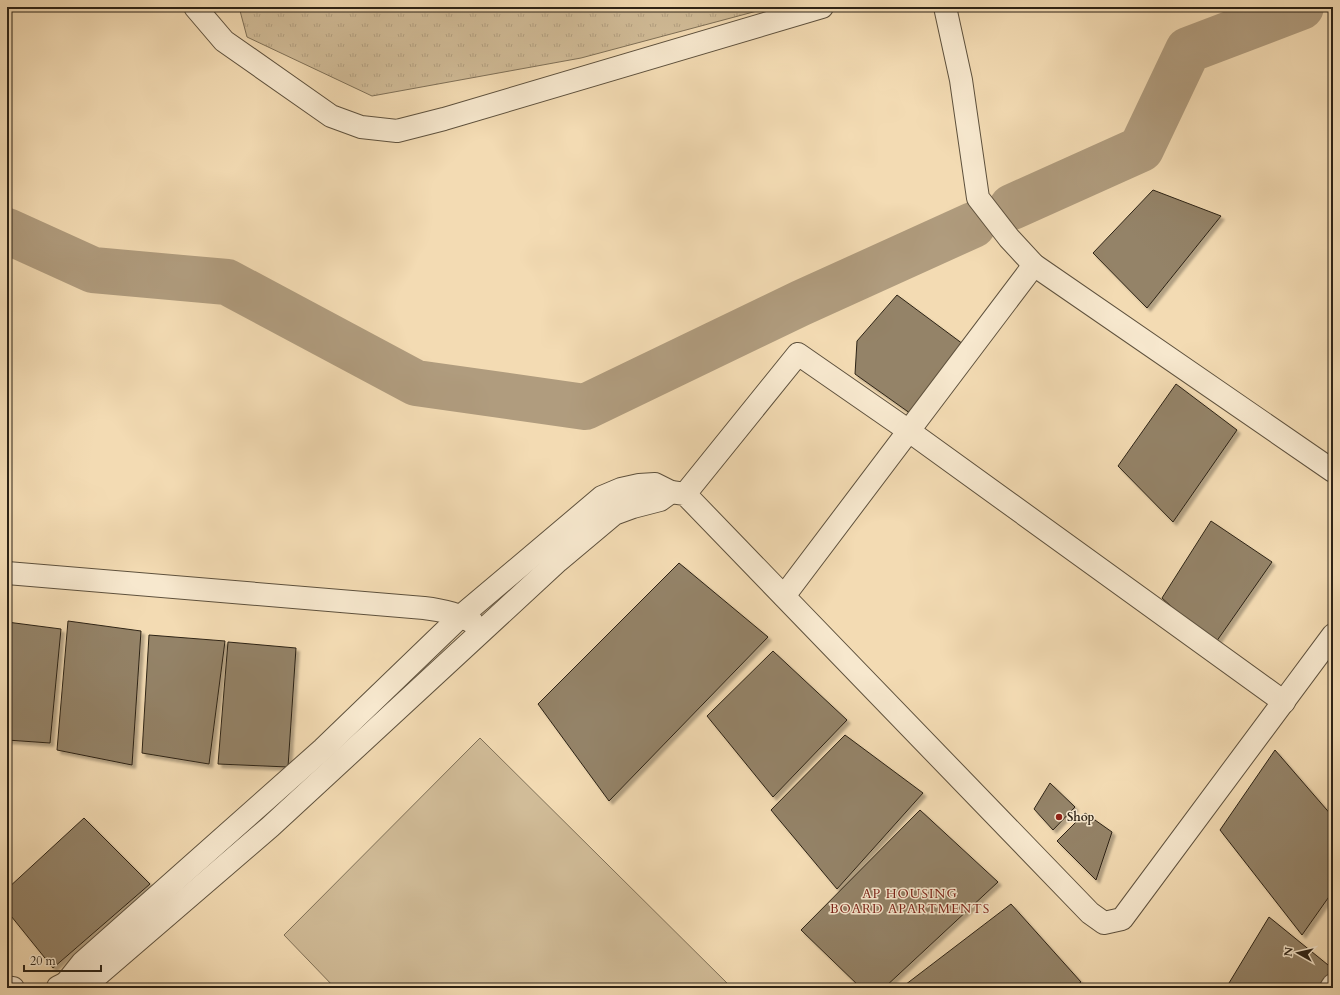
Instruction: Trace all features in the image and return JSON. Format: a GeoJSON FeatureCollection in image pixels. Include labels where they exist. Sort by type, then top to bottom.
{"type":"FeatureCollection","features":[{"type":"Feature","properties":{"kind":"street"},"geometry":{"type":"LineString","coordinates":[[195,7],[224,41],[332,116],[361,127],[397,131],[822,7]]}},
{"type":"Feature","properties":{"kind":"street"},"geometry":{"type":"LineString","coordinates":[[945,7],[961,80],[978,198],[1009,238],[1034,265],[1333,471]]}},
{"type":"Feature","properties":{"kind":"street"},"geometry":{"type":"LineString","coordinates":[[784,596],[1034,265]]}},
{"type":"Feature","properties":{"kind":"street"},"geometry":{"type":"LineString","coordinates":[[61,985],[91,981],[270,827],[558,561],[614,514],[678,493],[798,354],[909,431],[1284,702]]}},
{"type":"Feature","properties":{"kind":"street"},"geometry":{"type":"LineString","coordinates":[[61,985],[82,963],[323,748],[461,616],[602,496],[621,488],[655,484],[678,493],[784,596],[1090,913],[1104,923],[1122,919],[1333,635]]}},
{"type":"Feature","properties":{"kind":"street"},"geometry":{"type":"LineString","coordinates":[[7,573],[443,610],[461,616],[485,629]]}},
{"type":"Feature","properties":{"kind":"street"},"geometry":{"type":"LineString","coordinates":[[7,987],[13,988]]}},
{"type":"Feature","properties":{"kind":"green space"},"geometry":{"type":"Polygon","coordinates":[[[239,7],[772,7],[581,58],[372,96],[247,37],[239,7]]]}},
{"type":"Feature","properties":{"kind":"green space"},"geometry":{"type":"Polygon","coordinates":[[[480,738],[732,988],[335,988],[284,935],[480,738]]]}},
{"type":"Feature","properties":{"kind":"building"},"geometry":{"type":"Polygon","coordinates":[[[1153,190],[1221,216],[1147,308],[1093,253],[1153,190]]]}},
{"type":"Feature","properties":{"kind":"building"},"geometry":{"type":"Polygon","coordinates":[[[897,295],[967,347],[914,416],[855,374],[857,341],[897,295]]]}},
{"type":"Feature","properties":{"kind":"building"},"geometry":{"type":"Polygon","coordinates":[[[1176,384],[1237,430],[1173,522],[1118,466],[1176,384]]]}},
{"type":"Feature","properties":{"kind":"building"},"geometry":{"type":"Polygon","coordinates":[[[1211,521],[1272,562],[1214,645],[1162,598],[1211,521]]]}},
{"type":"Feature","properties":{"kind":"building"},"geometry":{"type":"Polygon","coordinates":[[[679,563],[768,637],[609,801],[538,704],[679,563]]]}},
{"type":"Feature","properties":{"kind":"building"},"geometry":{"type":"Polygon","coordinates":[[[68,621],[141,631],[132,765],[57,750],[68,621]]]}},
{"type":"Feature","properties":{"kind":"building"},"geometry":{"type":"Polygon","coordinates":[[[7,622],[61,629],[50,743],[7,740],[7,622]]]}},
{"type":"Feature","properties":{"kind":"building"},"geometry":{"type":"Polygon","coordinates":[[[149,635],[225,641],[209,764],[142,753],[149,635]]]}},
{"type":"Feature","properties":{"kind":"building"},"geometry":{"type":"Polygon","coordinates":[[[228,642],[296,648],[288,767],[218,764],[228,642]]]}},
{"type":"Feature","properties":{"kind":"building"},"geometry":{"type":"Polygon","coordinates":[[[773,651],[847,720],[773,797],[707,716],[773,651]]]}},
{"type":"Feature","properties":{"kind":"building"},"geometry":{"type":"Polygon","coordinates":[[[845,735],[923,793],[837,889],[771,810],[845,735]]]}},
{"type":"Feature","properties":{"kind":"building"},"geometry":{"type":"Polygon","coordinates":[[[1275,750],[1333,817],[1333,891],[1302,935],[1220,830],[1275,750]]]}},
{"type":"Feature","properties":{"kind":"building"},"geometry":{"type":"Polygon","coordinates":[[[1050,783],[1075,807],[1053,830],[1034,809],[1050,783]]]}},
{"type":"Feature","properties":{"kind":"building"},"geometry":{"type":"Polygon","coordinates":[[[920,810],[998,882],[884,988],[861,988],[801,930],[920,810]]]}},
{"type":"Feature","properties":{"kind":"building"},"geometry":{"type":"Polygon","coordinates":[[[1085,813],[1112,832],[1096,880],[1057,841],[1085,813]]]}},
{"type":"Feature","properties":{"kind":"building"},"geometry":{"type":"Polygon","coordinates":[[[84,818],[150,884],[53,968],[7,911],[7,889],[84,818]]]}},
{"type":"Feature","properties":{"kind":"building"},"geometry":{"type":"Polygon","coordinates":[[[1011,904],[1081,982],[1073,988],[901,988],[1011,904]]]}},
{"type":"Feature","properties":{"kind":"building"},"geometry":{"type":"Polygon","coordinates":[[[1269,917],[1333,969],[1333,981],[1328,988],[1226,988],[1269,917]]]}},
{"type":"Feature","properties":{"kind":"waterway"},"geometry":{"type":"LineString","coordinates":[[1012,207],[1141,149],[1188,50],[1301,7]]}},
{"type":"Feature","properties":{"kind":"waterway"},"geometry":{"type":"LineString","coordinates":[[7,231],[93,270],[227,282],[416,383],[585,407],[801,303],[973,225]]}},
{"type":"Feature","properties":{"kind":"place","name":"Shop"},"geometry":{"type":"Point","coordinates":[1059,817]}},
{"type":"Feature","properties":{"kind":"district","name":"AP HOUSING BOARD APARTMENTS"},"geometry":{"type":"Point","coordinates":[910,902]}}]}
